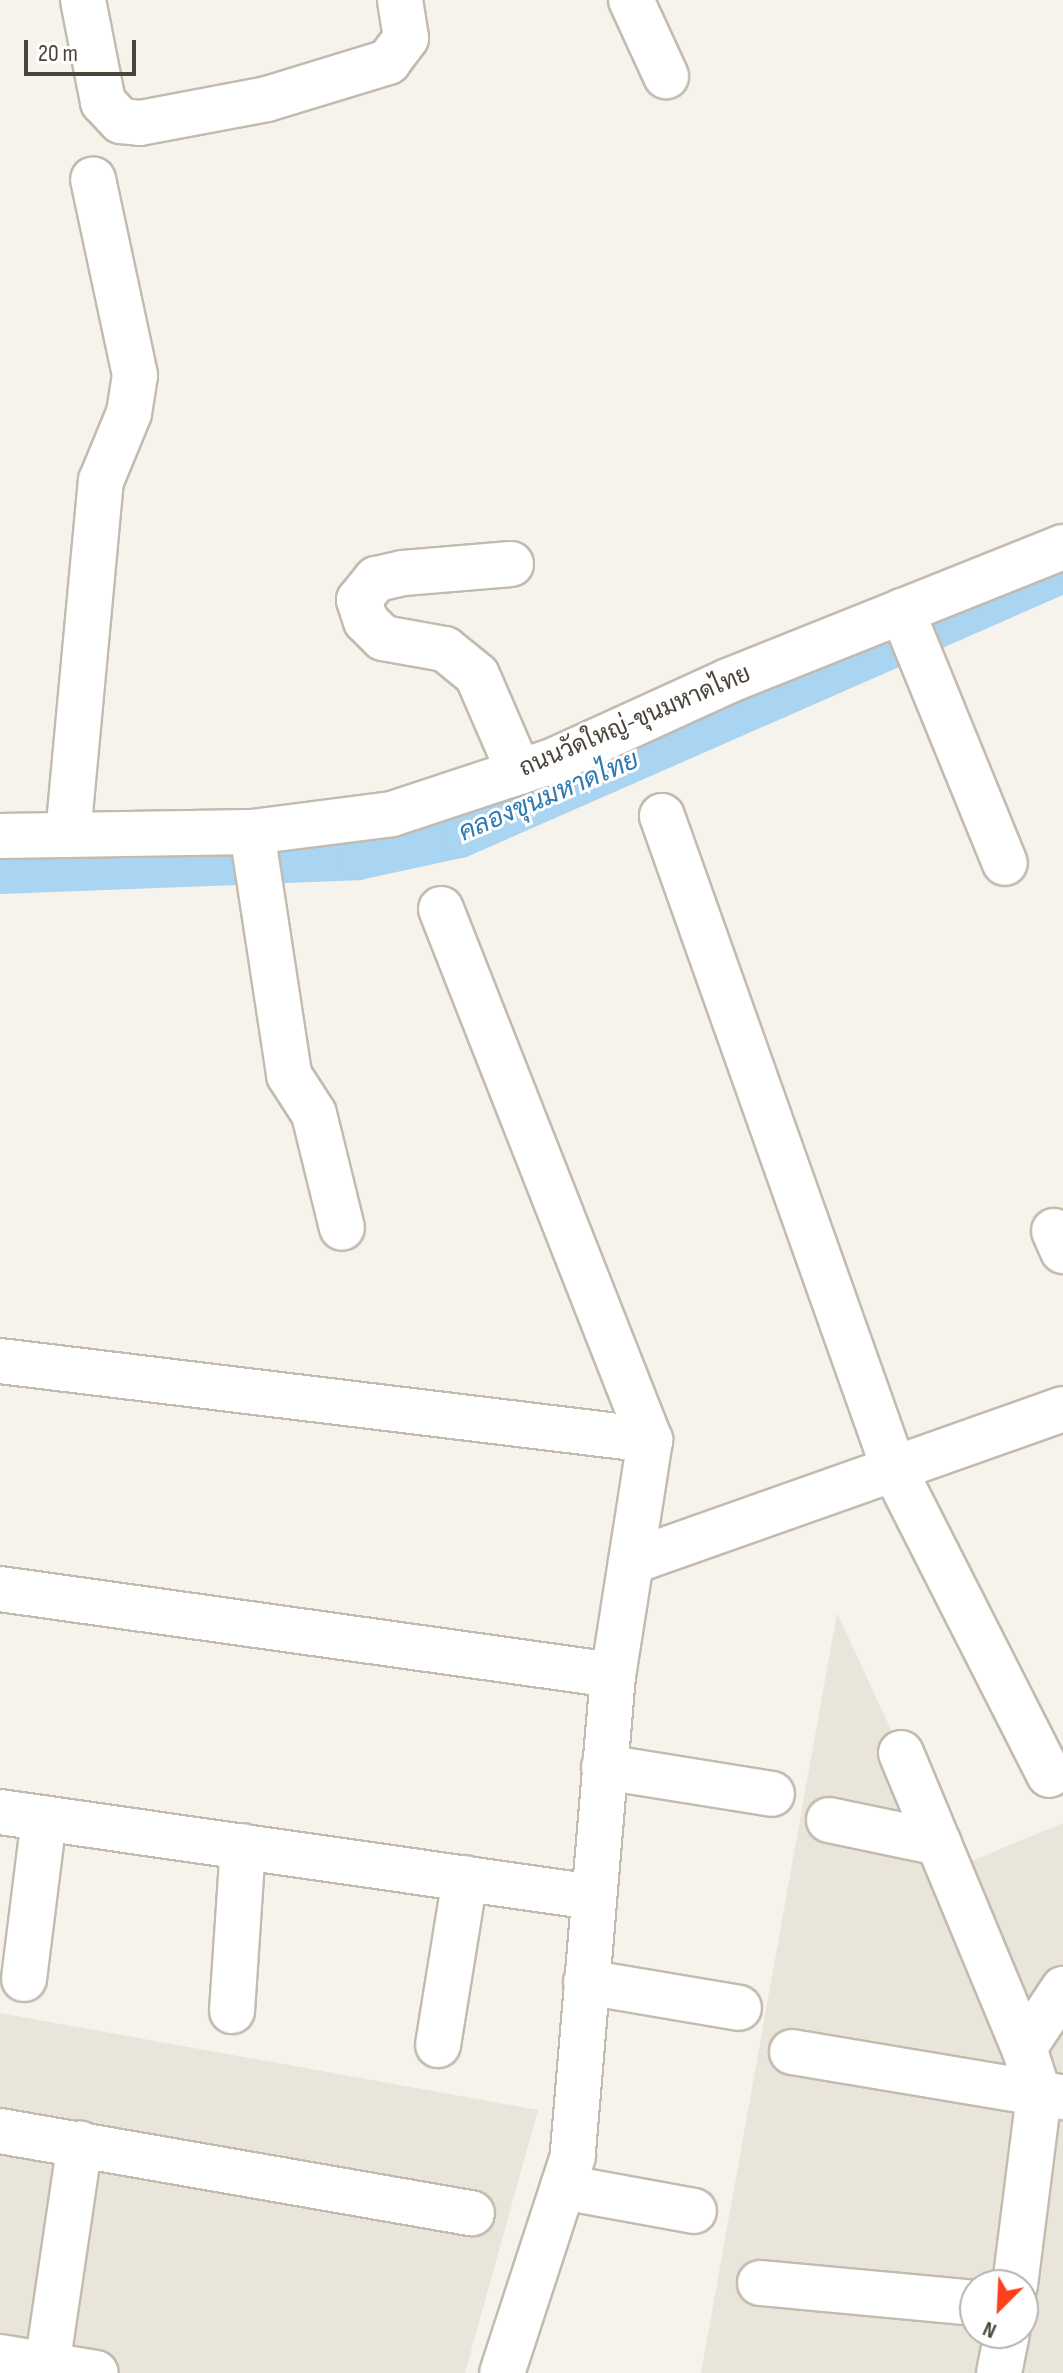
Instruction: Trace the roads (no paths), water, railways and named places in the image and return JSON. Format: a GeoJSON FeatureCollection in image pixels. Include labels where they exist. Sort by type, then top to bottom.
{"type":"FeatureCollection","features":[{"type":"Feature","properties":{"kind":"street"},"geometry":{"type":"LineString","coordinates":[[83,0],[103,102],[121,121],[140,123],[267,99],[388,62],[406,38],[400,0]]}},
{"type":"Feature","properties":{"kind":"street"},"geometry":{"type":"LineString","coordinates":[[631,0],[666,76]]}},
{"type":"Feature","properties":{"kind":"street"},"geometry":{"type":"LineString","coordinates":[[68,835],[101,481],[129,413],[135,375],[93,179]]}},
{"type":"Feature","properties":{"kind":"street","name":"ถนนวัดใหญ่-ขุนมหาดไทย"},"geometry":{"type":"LineString","coordinates":[[0,836],[68,835],[255,842],[392,814],[519,772],[907,619],[1063,547]]}},
{"type":"Feature","properties":{"kind":"street"},"geometry":{"type":"LineString","coordinates":[[511,564],[376,579],[359,600],[366,621],[383,638],[445,649],[477,675],[519,772]]}},
{"type":"Feature","properties":{"kind":"street"},"geometry":{"type":"LineString","coordinates":[[907,619],[933,696],[1005,863]]}},
{"type":"Feature","properties":{"kind":"street"},"geometry":{"type":"LineString","coordinates":[[662,816],[894,1469],[1049,1775]]}},
{"type":"Feature","properties":{"kind":"street"},"geometry":{"type":"LineString","coordinates":[[255,842],[263,921],[289,1075],[314,1114],[342,1228]]}},
{"type":"Feature","properties":{"kind":"street"},"geometry":{"type":"LineString","coordinates":[[441,909],[650,1440],[613,1675],[573,2156],[502,2373]]}},
{"type":"Feature","properties":{"kind":"street"},"geometry":{"type":"LineString","coordinates":[[0,1361],[650,1440]]}},
{"type":"Feature","properties":{"kind":"street"},"geometry":{"type":"LineString","coordinates":[[631,1562],[1063,1409]]}},
{"type":"Feature","properties":{"kind":"street"},"geometry":{"type":"LineString","coordinates":[[0,1589],[613,1675]]}},
{"type":"Feature","properties":{"kind":"street"},"geometry":{"type":"LineString","coordinates":[[901,1753],[1024,2048],[1051,2096],[1018,2269]]}},
{"type":"Feature","properties":{"kind":"street"},"geometry":{"type":"LineString","coordinates":[[604,1767],[772,1794]]}},
{"type":"Feature","properties":{"kind":"street"},"geometry":{"type":"LineString","coordinates":[[0,1812],[593,1897]]}},
{"type":"Feature","properties":{"kind":"street"},"geometry":{"type":"LineString","coordinates":[[24,1979],[44,1818]]}},
{"type":"Feature","properties":{"kind":"street"},"geometry":{"type":"LineString","coordinates":[[829,1820],[939,1843]]}},
{"type":"Feature","properties":{"kind":"street"},"geometry":{"type":"LineString","coordinates":[[232,2011],[243,1846]]}},
{"type":"Feature","properties":{"kind":"street"},"geometry":{"type":"LineString","coordinates":[[438,2045],[465,1878]]}},
{"type":"Feature","properties":{"kind":"street"},"geometry":{"type":"LineString","coordinates":[[586,1982],[739,2008]]}},
{"type":"Feature","properties":{"kind":"street"},"geometry":{"type":"LineString","coordinates":[[1024,2048],[1063,1989]]}},
{"type":"Feature","properties":{"kind":"street"},"geometry":{"type":"LineString","coordinates":[[792,2052],[1051,2096]]}},
{"type":"Feature","properties":{"kind":"street"},"geometry":{"type":"LineString","coordinates":[[0,2131],[472,2213]]}},
{"type":"Feature","properties":{"kind":"street"},"geometry":{"type":"LineString","coordinates":[[47,2369],[80,2143]]}},
{"type":"Feature","properties":{"kind":"street"},"geometry":{"type":"LineString","coordinates":[[563,2187],[694,2211]]}},
{"type":"Feature","properties":{"kind":"street"},"geometry":{"type":"LineString","coordinates":[[760,2283],[959,2302]]}},
{"type":"Feature","properties":{"kind":"street"},"geometry":{"type":"LineString","coordinates":[[999,2373],[1004,2349]]}},
{"type":"Feature","properties":{"kind":"street"},"geometry":{"type":"LineString","coordinates":[[0,2357],[47,2369],[96,2373]]}},
{"type":"Feature","properties":{"kind":"waterway","name":"คลองขุนมหาดไทย"},"geometry":{"type":"LineString","coordinates":[[0,874],[358,860],[460,838],[1063,573]]}}]}
